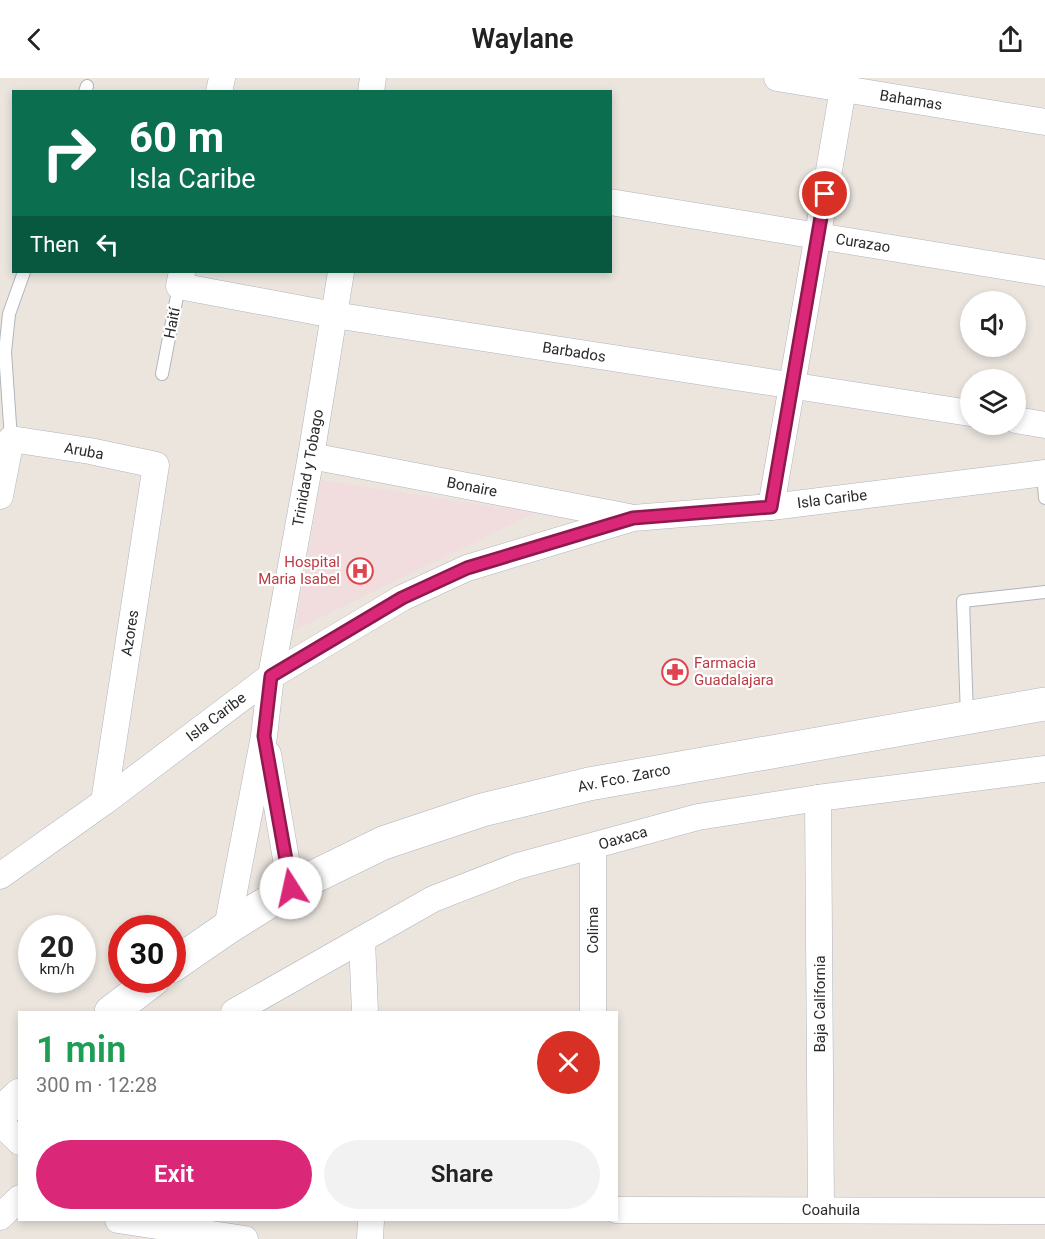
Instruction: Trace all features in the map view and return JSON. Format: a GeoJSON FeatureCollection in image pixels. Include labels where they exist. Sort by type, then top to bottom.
{"type":"FeatureCollection","features":[{"type":"Feature","properties":{"kind":"main road","name":"Av. Fco. Zarco"},"geometry":{"type":"LineString","coordinates":[[186,956],[291,888],[383,843],[492,807],[589,784],[1045,704]]}},
{"type":"Feature","properties":{"kind":"main road"},"geometry":{"type":"LineString","coordinates":[[112,1011],[135,993]]}},
{"type":"Feature","properties":{"kind":"main road"},"geometry":{"type":"LineString","coordinates":[[0,1114],[18,1097]]}},
{"type":"Feature","properties":{"kind":"street","name":"Bahamas"},"geometry":{"type":"LineString","coordinates":[[777,78],[1045,122]]}},
{"type":"Feature","properties":{"kind":"street"},"geometry":{"type":"LineString","coordinates":[[771,507],[843,89]]}},
{"type":"Feature","properties":{"kind":"street","name":"Curazao"},"geometry":{"type":"LineString","coordinates":[[612,202],[1045,273]]}},
{"type":"Feature","properties":{"kind":"street","name":"Trinidad y Tobago"},"geometry":{"type":"LineString","coordinates":[[227,928],[264,736],[271,676],[311,456],[341,273]]}},
{"type":"Feature","properties":{"kind":"street","name":"Barbados"},"geometry":{"type":"LineString","coordinates":[[180,279],[334,315],[960,411]]}},
{"type":"Feature","properties":{"kind":"street"},"geometry":{"type":"LineString","coordinates":[[1026,422],[1045,425]]}},
{"type":"Feature","properties":{"kind":"street"},"geometry":{"type":"LineString","coordinates":[[0,496],[11,439]]}},
{"type":"Feature","properties":{"kind":"street","name":"Aruba"},"geometry":{"type":"LineString","coordinates":[[11,439],[90,451],[156,465]]}},
{"type":"Feature","properties":{"kind":"street","name":"Bonaire"},"geometry":{"type":"LineString","coordinates":[[311,456],[633,518]]}},
{"type":"Feature","properties":{"kind":"street","name":"Azores"},"geometry":{"type":"LineString","coordinates":[[104,802],[156,465]]}},
{"type":"Feature","properties":{"kind":"street","name":"Isla Caribe"},"geometry":{"type":"LineString","coordinates":[[0,876],[104,802],[271,676],[402,598],[467,568],[633,518],[1044,481]]}},
{"type":"Feature","properties":{"kind":"street","name":"Trinidad y Tobago"},"geometry":{"type":"LineString","coordinates":[[264,736],[291,888]]}},
{"type":"Feature","properties":{"kind":"street","name":"Oaxaca"},"geometry":{"type":"LineString","coordinates":[[236,1011],[433,899],[518,866],[698,817],[818,798],[1045,769]]}},
{"type":"Feature","properties":{"kind":"street","name":"Baja California"},"geometry":{"type":"LineString","coordinates":[[818,798],[822,1210]]}},
{"type":"Feature","properties":{"kind":"street","name":"Colima"},"geometry":{"type":"LineString","coordinates":[[593,847],[593,1011]]}},
{"type":"Feature","properties":{"kind":"street"},"geometry":{"type":"LineString","coordinates":[[362,940],[364,1011]]}},
{"type":"Feature","properties":{"kind":"street"},"geometry":{"type":"LineString","coordinates":[[0,1123],[18,1140]]}},
{"type":"Feature","properties":{"kind":"street"},"geometry":{"type":"LineString","coordinates":[[0,1217],[18,1200]]}},
{"type":"Feature","properties":{"kind":"street","name":"Coahuila"},"geometry":{"type":"LineString","coordinates":[[618,1210],[1045,1211]]}},
{"type":"Feature","properties":{"kind":"street"},"geometry":{"type":"LineString","coordinates":[[125,1221],[245,1239]]}},
{"type":"Feature","properties":{"kind":"street"},"geometry":{"type":"LineString","coordinates":[[370,1239],[371,1221]]}},
{"type":"Feature","properties":{"kind":"lane"},"geometry":{"type":"LineString","coordinates":[[11,439],[5,352],[9,314],[24,273]]}},
{"type":"Feature","properties":{"kind":"lane","name":"Haití"},"geometry":{"type":"LineString","coordinates":[[162,374],[180,279]]}},
{"type":"Feature","properties":{"kind":"lane"},"geometry":{"type":"LineString","coordinates":[[967,717],[963,601],[1045,592]]}},
{"type":"Feature","properties":{"kind":"shaded area","name":"Hospital Maria Isabel"},"geometry":{"type":"Polygon","coordinates":[[[321,480],[534,513],[295,630],[321,480]]]}},
{"type":"Feature","properties":{"kind":"place","name":"Hospital Maria Isabel"},"geometry":{"type":"Point","coordinates":[360,571]}},
{"type":"Feature","properties":{"kind":"place","name":"Farmacia Guadalajara"},"geometry":{"type":"Point","coordinates":[675,672]}},
{"type":"Feature","properties":{"kind":"route"},"geometry":{"type":"LineString","coordinates":[[291,888],[264,736],[271,676],[402,598],[467,568],[633,518],[771,507],[825,194]]}}]}
